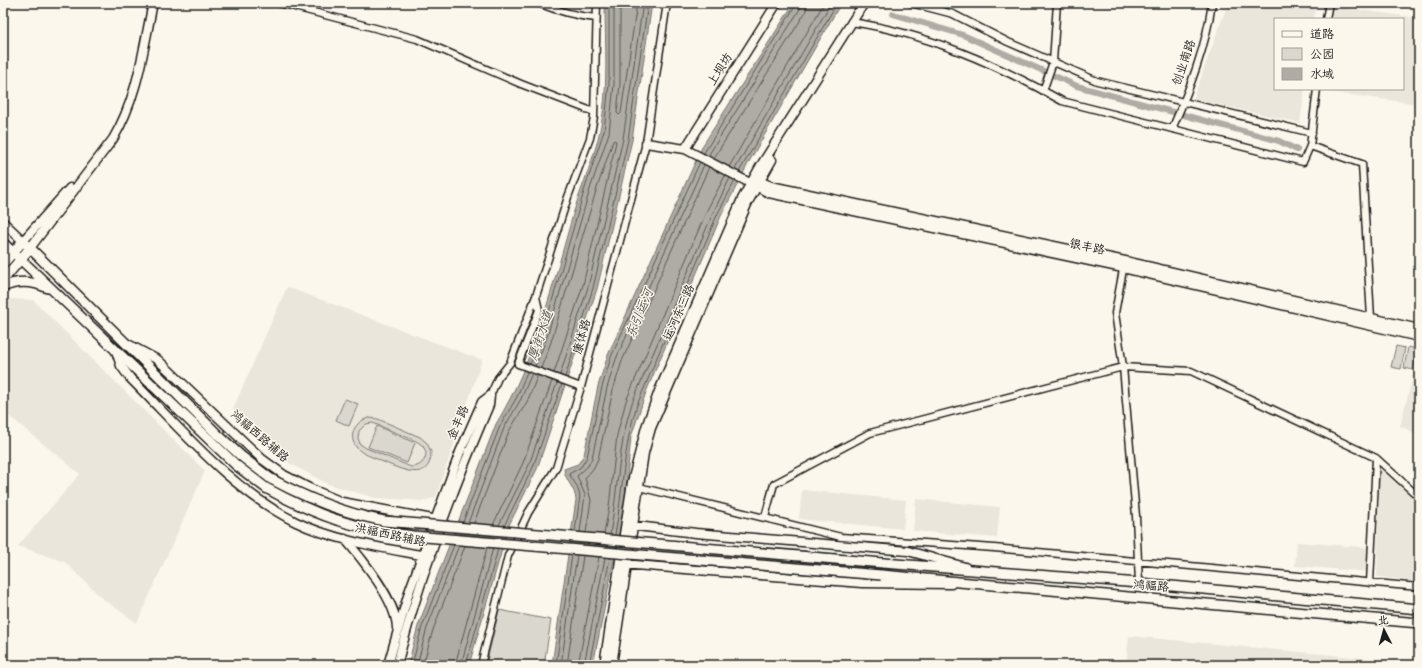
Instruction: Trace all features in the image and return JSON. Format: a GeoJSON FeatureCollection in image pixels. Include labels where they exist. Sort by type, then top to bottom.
{"type":"FeatureCollection","features":[{"type":"Feature","properties":{"kind":"main road","name":"鸿福路"},"geometry":{"type":"LineString","coordinates":[[23,240],[216,433],[241,456],[271,479],[306,498],[333,509],[356,516],[384,521],[1139,583],[1419,609]]}},
{"type":"Feature","properties":{"kind":"main road"},"geometry":{"type":"LineString","coordinates":[[3,264],[23,240]]}},
{"type":"Feature","properties":{"kind":"main road"},"geometry":{"type":"LineString","coordinates":[[3,280],[30,248]]}},
{"type":"Feature","properties":{"kind":"main road","name":"鸿福路"},"geometry":{"type":"LineString","coordinates":[[13,252],[236,465],[266,488],[302,507],[354,527],[413,536],[882,574],[1419,623]]}},
{"type":"Feature","properties":{"kind":"main road"},"geometry":{"type":"LineString","coordinates":[[3,286],[24,282],[39,284],[53,290]]}},
{"type":"Feature","properties":{"kind":"street"},"geometry":{"type":"LineString","coordinates":[[30,248],[113,139],[124,120],[132,101],[153,3]]}},
{"type":"Feature","properties":{"kind":"street"},"geometry":{"type":"LineString","coordinates":[[279,3],[293,4],[418,39],[521,84],[594,112]]}},
{"type":"Feature","properties":{"kind":"street"},"geometry":{"type":"LineString","coordinates":[[538,3],[579,16],[596,18]]}},
{"type":"Feature","properties":{"kind":"street"},"geometry":{"type":"LineString","coordinates":[[490,396],[498,378],[510,363],[536,296],[568,197],[590,138],[594,112],[597,3]]}},
{"type":"Feature","properties":{"kind":"street","name":"康体路"},"geometry":{"type":"LineString","coordinates":[[481,665],[508,556],[528,513],[556,468],[581,387],[646,143],[667,3]]}},
{"type":"Feature","properties":{"kind":"street","name":"上坝坊"},"geometry":{"type":"LineString","coordinates":[[685,149],[777,3]]}},
{"type":"Feature","properties":{"kind":"street","name":"运河东三路"},"geometry":{"type":"LineString","coordinates":[[612,665],[638,452],[651,413],[735,217],[854,23],[864,3]]}},
{"type":"Feature","properties":{"kind":"street","name":"运河东三路"},"geometry":{"type":"LineString","coordinates":[[854,23],[869,3]]}},
{"type":"Feature","properties":{"kind":"street"},"geometry":{"type":"LineString","coordinates":[[911,3],[953,14],[1053,62],[1097,81],[1312,133]]}},
{"type":"Feature","properties":{"kind":"street"},"geometry":{"type":"LineString","coordinates":[[1044,91],[1053,62],[1057,3]]}},
{"type":"Feature","properties":{"kind":"street","name":"创业南路"},"geometry":{"type":"LineString","coordinates":[[1173,126],[1204,42],[1212,3]]}},
{"type":"Feature","properties":{"kind":"street"},"geometry":{"type":"LineString","coordinates":[[1326,18],[1329,3]]}},
{"type":"Feature","properties":{"kind":"street"},"geometry":{"type":"LineString","coordinates":[[854,23],[884,27],[942,44],[1027,82],[1062,101],[1173,126],[1303,162],[1310,146],[1317,90]]}},
{"type":"Feature","properties":{"kind":"street"},"geometry":{"type":"LineString","coordinates":[[3,222],[23,240],[113,139]]}},
{"type":"Feature","properties":{"kind":"street","name":"银丰路"},"geometry":{"type":"LineString","coordinates":[[646,143],[685,149],[755,184],[772,186],[1419,329]]}},
{"type":"Feature","properties":{"kind":"street"},"geometry":{"type":"LineString","coordinates":[[1310,146],[1362,164],[1371,318]]}},
{"type":"Feature","properties":{"kind":"street","name":"运河东三路"},"geometry":{"type":"LineString","coordinates":[[629,525],[639,487],[644,453],[657,414],[755,184]]}},
{"type":"Feature","properties":{"kind":"street"},"geometry":{"type":"LineString","coordinates":[[3,242],[13,252]]}},
{"type":"Feature","properties":{"kind":"street"},"geometry":{"type":"LineString","coordinates":[[1124,264],[1115,313],[1123,367],[1139,583]]}},
{"type":"Feature","properties":{"kind":"street","name":"银丰路"},"geometry":{"type":"LineString","coordinates":[[1124,264],[1419,337]]}},
{"type":"Feature","properties":{"kind":"street"},"geometry":{"type":"LineString","coordinates":[[536,296],[539,310],[518,364],[581,387]]}},
{"type":"Feature","properties":{"kind":"street","name":"鸿福西路辅路"},"geometry":{"type":"LineString","coordinates":[[127,344],[158,360],[262,458],[284,475],[309,488],[342,502],[439,520]]}},
{"type":"Feature","properties":{"kind":"street"},"geometry":{"type":"LineString","coordinates":[[116,351],[121,366],[130,378],[232,478],[266,504],[296,522],[328,535],[345,539],[376,579],[395,617],[397,626],[396,637]]}},
{"type":"Feature","properties":{"kind":"street"},"geometry":{"type":"LineString","coordinates":[[765,517],[774,484],[870,434],[1123,367],[1191,371],[1376,458],[1419,497]]}},
{"type":"Feature","properties":{"kind":"street","name":"金丰路"},"geometry":{"type":"LineString","coordinates":[[388,665],[396,637],[439,520],[489,405],[490,396]]}},
{"type":"Feature","properties":{"kind":"street"},"geometry":{"type":"LineString","coordinates":[[1370,583],[1376,458]]}},
{"type":"Feature","properties":{"kind":"street"},"geometry":{"type":"LineString","coordinates":[[639,487],[841,537],[994,548],[1419,587]]}},
{"type":"Feature","properties":{"kind":"street"},"geometry":{"type":"LineString","coordinates":[[629,525],[908,551],[938,558],[972,570]]}},
{"type":"Feature","properties":{"kind":"street","name":"洪福西路辅路"},"geometry":{"type":"LineString","coordinates":[[345,539],[427,556]]}},
{"type":"Feature","properties":{"kind":"street","name":"金丰路"},"geometry":{"type":"LineString","coordinates":[[397,665],[427,556]]}},
{"type":"Feature","properties":{"kind":"street"},"geometry":{"type":"LineString","coordinates":[[624,564],[882,584],[925,585],[972,583]]}},
{"type":"Feature","properties":{"kind":"street","name":"运河东三路"},"geometry":{"type":"LineString","coordinates":[[604,665],[624,564]]}},
{"type":"Feature","properties":{"kind":"shaded area"},"geometry":{"type":"Polygon","coordinates":[[[552,3],[593,3],[592,13],[553,4],[552,3]]]}},
{"type":"Feature","properties":{"kind":"shaded area"},"geometry":{"type":"Polygon","coordinates":[[[1228,3],[1316,3],[1314,18],[1274,18],[1274,90],[1305,90],[1300,123],[1193,99],[1228,3]]]}},
{"type":"Feature","properties":{"kind":"shaded area"},"geometry":{"type":"Polygon","coordinates":[[[1330,6],[1419,18],[1419,104],[1319,91],[1404,90],[1404,18],[1328,18],[1330,6]]]}},
{"type":"Feature","properties":{"kind":"shaded area"},"geometry":{"type":"Polygon","coordinates":[[[287,287],[482,360],[436,497],[424,501],[375,498],[328,484],[285,461],[266,446],[233,409],[287,287]]]}},
{"type":"Feature","properties":{"kind":"shaded area"},"geometry":{"type":"Polygon","coordinates":[[[9,299],[33,300],[205,471],[137,623],[103,599],[65,562],[18,546],[80,474],[3,411],[3,306],[9,299]]]}},
{"type":"Feature","properties":{"kind":"shaded area"},"geometry":{"type":"Polygon","coordinates":[[[1419,352],[1419,435],[1400,426],[1419,352]]]}},
{"type":"Feature","properties":{"kind":"shaded area"},"geometry":{"type":"Polygon","coordinates":[[[1379,463],[1419,502],[1419,582],[1377,577],[1379,463]]]}},
{"type":"Feature","properties":{"kind":"shaded area"},"geometry":{"type":"Polygon","coordinates":[[[802,490],[906,500],[903,529],[799,519],[802,490]]]}},
{"type":"Feature","properties":{"kind":"shaded area"},"geometry":{"type":"Polygon","coordinates":[[[916,499],[1000,507],[997,538],[913,531],[916,499]]]}},
{"type":"Feature","properties":{"kind":"shaded area"},"geometry":{"type":"Polygon","coordinates":[[[1297,542],[1374,548],[1372,572],[1295,566],[1297,542]]]}},
{"type":"Feature","properties":{"kind":"shaded area"},"geometry":{"type":"Polygon","coordinates":[[[1129,636],[1419,663],[1419,665],[1126,665],[1129,636]]]}},
{"type":"Feature","properties":{"kind":"green space"},"geometry":{"type":"Polygon","coordinates":[[[1396,346],[1405,348],[1401,369],[1391,367],[1396,346]]]}},
{"type":"Feature","properties":{"kind":"green space"},"geometry":{"type":"Polygon","coordinates":[[[1408,347],[1418,349],[1413,370],[1404,368],[1408,347]]]}},
{"type":"Feature","properties":{"kind":"green space"},"geometry":{"type":"Polygon","coordinates":[[[345,399],[358,404],[349,426],[336,420],[345,399]]]}},
{"type":"Feature","properties":{"kind":"green space"},"geometry":{"type":"Polygon","coordinates":[[[369,418],[378,419],[420,437],[427,443],[431,452],[430,462],[426,468],[420,471],[412,472],[404,470],[369,456],[359,450],[354,443],[353,434],[356,426],[369,418]],[[373,423],[366,424],[359,431],[358,438],[360,444],[366,448],[411,467],[420,465],[425,458],[426,452],[423,446],[418,442],[373,423]]]}},
{"type":"Feature","properties":{"kind":"green space"},"geometry":{"type":"Polygon","coordinates":[[[377,426],[415,443],[407,463],[368,447],[377,426]]]}},
{"type":"Feature","properties":{"kind":"green space"},"geometry":{"type":"Polygon","coordinates":[[[499,610],[551,620],[544,665],[486,665],[499,610]]]}},
{"type":"Feature","properties":{"kind":"water","name":"厚街水道"},"geometry":{"type":"Polygon","coordinates":[[[605,3],[652,3],[632,140],[597,289],[537,469],[509,525],[469,665],[408,665],[418,626],[496,424],[510,399],[533,347],[551,293],[574,211],[595,150],[605,99],[605,3]]]}},
{"type":"Feature","properties":{"kind":"water","name":"东引运河"},"geometry":{"type":"Polygon","coordinates":[[[794,3],[841,3],[750,160],[721,216],[646,392],[631,437],[624,509],[593,665],[552,665],[576,500],[574,491],[566,477],[564,469],[578,464],[584,455],[598,386],[608,355],[703,145],[794,3]]]}},
{"type":"Feature","properties":{"kind":"waterway"},"geometry":{"type":"LineString","coordinates":[[893,14],[963,35],[1077,86],[1279,141],[1297,150]]}}]}
